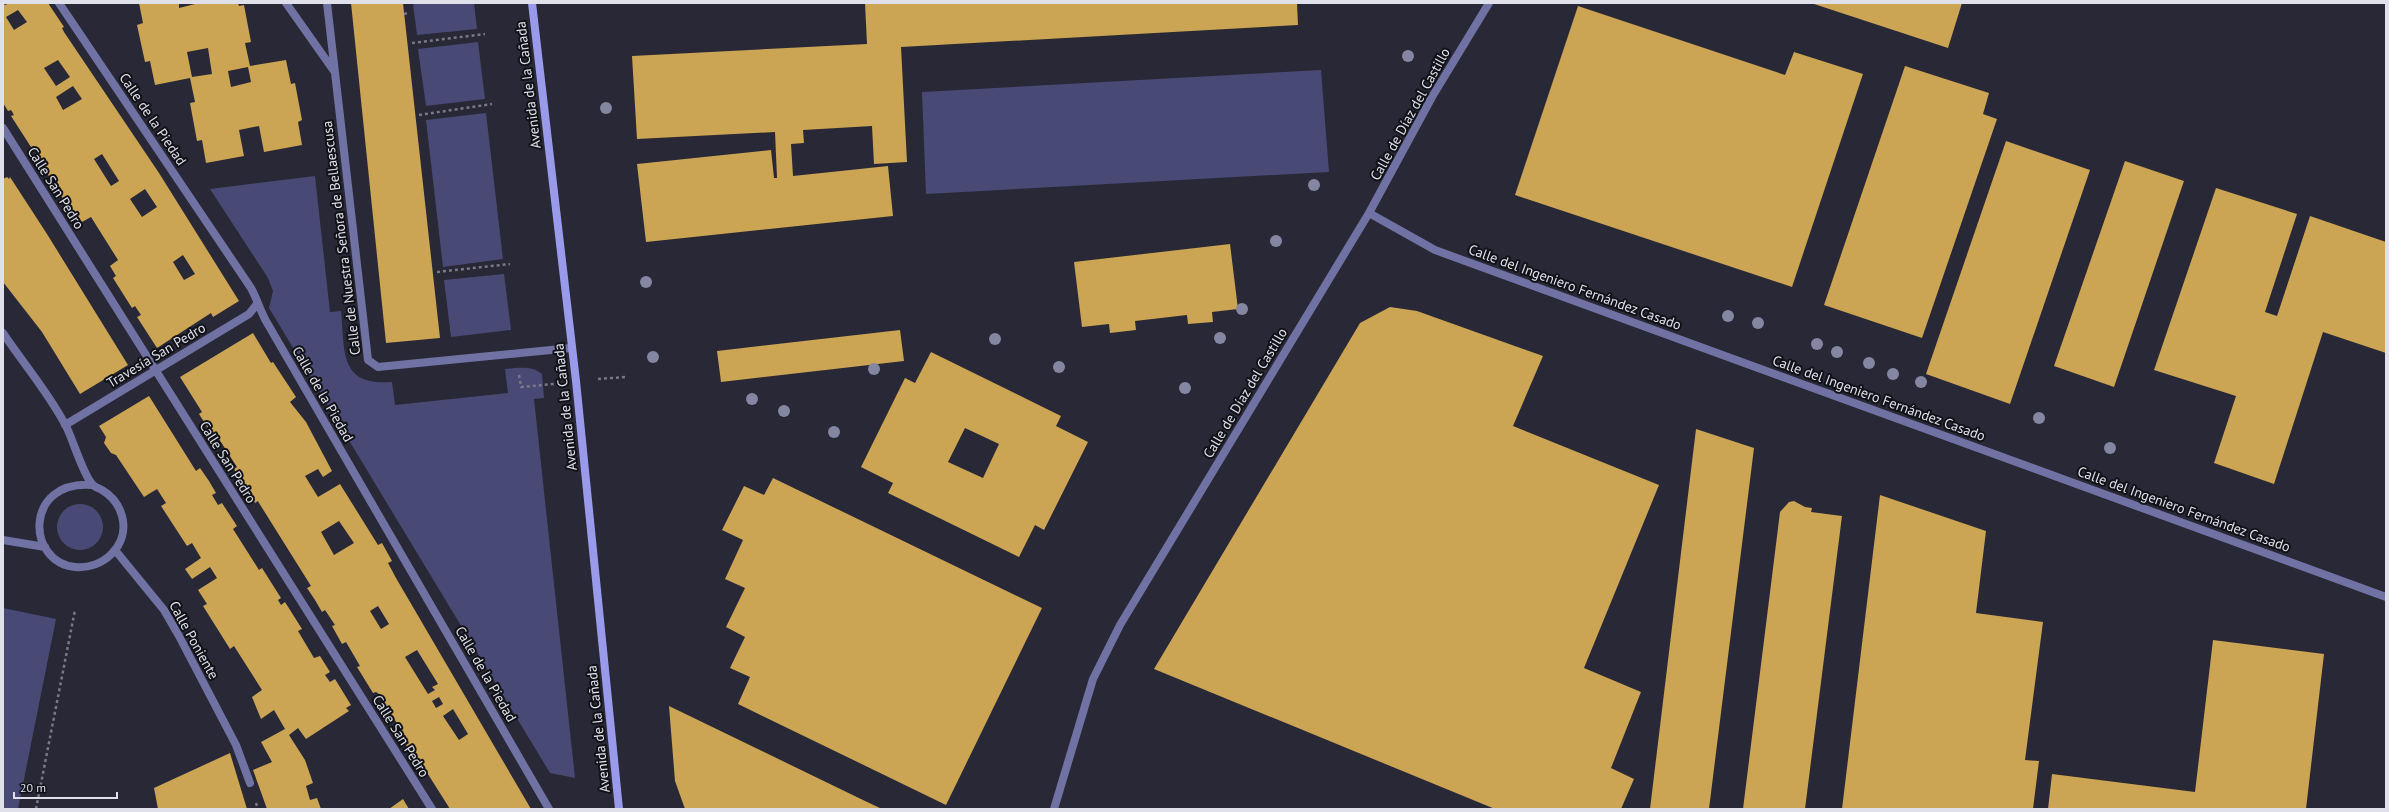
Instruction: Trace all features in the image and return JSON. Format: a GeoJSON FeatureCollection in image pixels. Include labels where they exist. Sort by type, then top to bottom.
{"type":"FeatureCollection","features":[{"type":"Feature","properties":{"kind":"street","name":"Calle de la Piedad"},"geometry":{"type":"LineString","coordinates":[[59,3],[251,288],[257,298],[257,304],[549,809]]}},
{"type":"Feature","properties":{"kind":"street"},"geometry":{"type":"LineString","coordinates":[[286,3],[335,72]]}},
{"type":"Feature","properties":{"kind":"street","name":"Calle de Nuestra Señora de Bellaescusa"},"geometry":{"type":"LineString","coordinates":[[327,3],[368,360],[378,367],[571,348]]}},
{"type":"Feature","properties":{"kind":"street","name":"Avenida de la Cañada"},"geometry":{"type":"LineString","coordinates":[[532,3],[571,348],[620,809]]}},
{"type":"Feature","properties":{"kind":"street","name":"Calle de Díaz del Castillo"},"geometry":{"type":"LineString","coordinates":[[1054,809],[1093,679],[1120,625],[1369,213],[1432,97],[1489,3]]}},
{"type":"Feature","properties":{"kind":"street","name":"Calle San Pedro"},"geometry":{"type":"LineString","coordinates":[[3,128],[432,809]]}},
{"type":"Feature","properties":{"kind":"street","name":"Calle del Ingeniero Fernández Casado"},"geometry":{"type":"LineString","coordinates":[[1369,213],[1435,250],[2386,597]]}},
{"type":"Feature","properties":{"kind":"street","name":"Travesía San Pedro"},"geometry":{"type":"LineString","coordinates":[[65,425],[250,314],[257,304]]}},
{"type":"Feature","properties":{"kind":"street"},"geometry":{"type":"LineString","coordinates":[[3,333],[65,425],[92,485]]}},
{"type":"Feature","properties":{"kind":"street"},"geometry":{"type":"LineString","coordinates":[[78,484],[92,485],[112,497],[119,506],[123,529],[115,550],[96,565],[73,567],[52,556],[45,547],[40,534],[40,520],[43,506],[52,495],[64,487],[78,484]]}},
{"type":"Feature","properties":{"kind":"street"},"geometry":{"type":"LineString","coordinates":[[3,540],[45,547]]}},
{"type":"Feature","properties":{"kind":"street","name":"Calle Poniente"},"geometry":{"type":"LineString","coordinates":[[115,550],[164,610],[236,745],[250,783]]}},
{"type":"Feature","properties":{"kind":"path"},"geometry":{"type":"LineString","coordinates":[[404,14],[408,13]]}},
{"type":"Feature","properties":{"kind":"path"},"geometry":{"type":"LineString","coordinates":[[412,43],[485,34]]}},
{"type":"Feature","properties":{"kind":"path"},"geometry":{"type":"LineString","coordinates":[[419,115],[492,104]]}},
{"type":"Feature","properties":{"kind":"path"},"geometry":{"type":"LineString","coordinates":[[436,272],[510,264]]}},
{"type":"Feature","properties":{"kind":"path"},"geometry":{"type":"LineString","coordinates":[[36,809],[75,610]]}},
{"type":"Feature","properties":{"kind":"shaded area"},"geometry":{"type":"Polygon","coordinates":[[[474,3],[477,29],[417,35],[413,4],[474,3]]]}},
{"type":"Feature","properties":{"kind":"shaded area"},"geometry":{"type":"Polygon","coordinates":[[[478,42],[485,99],[426,106],[418,49],[478,42]]]}},
{"type":"Feature","properties":{"kind":"shaded area"},"geometry":{"type":"Polygon","coordinates":[[[1321,70],[1329,172],[926,194],[922,92],[1321,70]]]}},
{"type":"Feature","properties":{"kind":"shaded area"},"geometry":{"type":"Polygon","coordinates":[[[486,113],[503,259],[443,267],[426,120],[486,113]]]}},
{"type":"Feature","properties":{"kind":"shaded area"},"geometry":{"type":"Polygon","coordinates":[[[315,176],[330,312],[341,311],[345,353],[348,363],[354,372],[362,378],[375,382],[392,382],[395,405],[508,393],[505,369],[529,368],[542,374],[544,398],[534,399],[575,778],[550,773],[269,308],[273,291],[268,278],[210,189],[315,176]]]}},
{"type":"Feature","properties":{"kind":"shaded area"},"geometry":{"type":"Polygon","coordinates":[[[504,274],[511,330],[451,337],[444,280],[504,274]]]}},
{"type":"Feature","properties":{"kind":"shaded area"},"geometry":{"type":"Polygon","coordinates":[[[80,504],[93,508],[99,514],[103,527],[99,540],[93,546],[80,550],[67,546],[61,540],[57,527],[61,514],[67,508],[80,504]]]}},
{"type":"Feature","properties":{"kind":"shaded area"},"geometry":{"type":"Polygon","coordinates":[[[3,608],[56,619],[18,809],[3,809],[3,608]]]}},
{"type":"Feature","properties":{"kind":"building"},"geometry":{"type":"Polygon","coordinates":[[[3,3],[5,5],[10,3],[48,3],[64,27],[62,28],[64,32],[159,173],[239,301],[213,317],[211,313],[157,348],[137,317],[141,315],[135,306],[132,308],[113,278],[116,276],[110,266],[118,260],[91,217],[82,222],[79,218],[77,220],[56,188],[59,186],[57,182],[55,179],[52,181],[35,154],[38,152],[34,146],[31,147],[11,116],[14,115],[11,110],[8,111],[3,103],[3,3]],[[18,10],[6,17],[14,30],[27,22],[18,10]],[[58,60],[44,68],[56,86],[70,77],[58,60]],[[73,86],[56,97],[63,110],[82,99],[73,86]],[[102,154],[94,159],[111,186],[119,181],[102,154]],[[145,189],[130,199],[142,217],[157,207],[145,189]],[[183,255],[173,262],[184,280],[195,274],[183,255]]]}},
{"type":"Feature","properties":{"kind":"building"},"geometry":{"type":"Polygon","coordinates":[[[139,3],[179,3],[179,8],[199,3],[238,3],[239,6],[244,5],[251,42],[245,43],[250,66],[286,60],[291,84],[295,83],[302,120],[298,122],[302,145],[264,152],[259,126],[239,130],[244,156],[206,163],[202,140],[197,141],[190,103],[195,102],[190,78],[155,85],[150,61],[145,62],[137,25],[143,23],[139,3]],[[208,48],[187,52],[192,77],[212,74],[208,48]],[[248,67],[228,71],[231,87],[251,82],[248,67]]]}},
{"type":"Feature","properties":{"kind":"building"},"geometry":{"type":"Polygon","coordinates":[[[351,3],[403,3],[440,338],[386,343],[351,3]]]}},
{"type":"Feature","properties":{"kind":"building"},"geometry":{"type":"Polygon","coordinates":[[[865,3],[1297,3],[1298,25],[901,47],[907,162],[874,164],[872,126],[803,130],[804,143],[791,144],[793,176],[888,166],[893,216],[646,242],[637,164],[771,150],[774,178],[777,178],[775,132],[637,139],[632,56],[867,44],[865,3]]]}},
{"type":"Feature","properties":{"kind":"building"},"geometry":{"type":"Polygon","coordinates":[[[1811,3],[1962,3],[1948,48],[1811,3]]]}},
{"type":"Feature","properties":{"kind":"building"},"geometry":{"type":"Polygon","coordinates":[[[1578,6],[1785,75],[1794,52],[1863,74],[1792,287],[1515,195],[1578,6]]]}},
{"type":"Feature","properties":{"kind":"building"},"geometry":{"type":"Polygon","coordinates":[[[1905,66],[1989,93],[1983,114],[1997,119],[1922,338],[1824,305],[1905,66]]]}},
{"type":"Feature","properties":{"kind":"building"},"geometry":{"type":"Polygon","coordinates":[[[2006,141],[2090,170],[2010,404],[1926,374],[2006,141]]]}},
{"type":"Feature","properties":{"kind":"building"},"geometry":{"type":"Polygon","coordinates":[[[2125,161],[2184,181],[2114,387],[2054,366],[2125,161]]]}},
{"type":"Feature","properties":{"kind":"building"},"geometry":{"type":"Polygon","coordinates":[[[7,177],[9,179],[10,177],[47,234],[128,365],[80,394],[42,332],[3,282],[3,179],[7,177]]]}},
{"type":"Feature","properties":{"kind":"building"},"geometry":{"type":"Polygon","coordinates":[[[2216,188],[2297,214],[2265,312],[2277,316],[2310,216],[2386,242],[2386,353],[2323,332],[2274,484],[2214,463],[2236,396],[2154,370],[2216,188]]]}},
{"type":"Feature","properties":{"kind":"building"},"geometry":{"type":"Polygon","coordinates":[[[1230,244],[1238,309],[1212,312],[1213,322],[1188,324],[1187,315],[1135,321],[1136,330],[1110,333],[1109,324],[1082,327],[1074,262],[1230,244]]]}},
{"type":"Feature","properties":{"kind":"building"},"geometry":{"type":"Polygon","coordinates":[[[1390,307],[1417,311],[1543,356],[1513,426],[1659,485],[1584,668],[1641,692],[1611,768],[1634,779],[1621,809],[1495,809],[1154,669],[1360,323],[1390,307]]]}},
{"type":"Feature","properties":{"kind":"building"},"geometry":{"type":"Polygon","coordinates":[[[900,330],[904,361],[721,382],[717,351],[900,330]]]}},
{"type":"Feature","properties":{"kind":"building"},"geometry":{"type":"Polygon","coordinates":[[[253,333],[271,363],[273,362],[296,397],[290,402],[306,422],[332,471],[323,477],[318,469],[305,476],[318,497],[340,484],[378,545],[382,543],[392,561],[388,563],[396,578],[531,809],[450,809],[426,771],[423,773],[415,761],[406,745],[409,743],[379,694],[376,692],[373,693],[357,667],[360,666],[346,642],[342,644],[332,626],[335,625],[325,610],[322,612],[307,588],[311,586],[258,501],[255,503],[234,469],[237,467],[219,439],[216,441],[199,414],[202,412],[180,377],[253,333]],[[339,521],[321,532],[334,555],[354,543],[339,521]],[[378,606],[370,611],[381,629],[389,624],[378,606]],[[417,650],[405,657],[428,694],[435,690],[432,687],[438,684],[417,650]],[[439,697],[432,701],[436,708],[443,704],[439,697]],[[453,709],[443,716],[459,740],[468,734],[453,709]]]}},
{"type":"Feature","properties":{"kind":"building"},"geometry":{"type":"Polygon","coordinates":[[[931,352],[1061,416],[1056,426],[1088,442],[1044,530],[1035,525],[1019,557],[888,493],[893,483],[861,467],[905,378],[915,383],[931,352]],[[965,428],[948,462],[983,478],[999,444],[965,428]]]}},
{"type":"Feature","properties":{"kind":"building"},"geometry":{"type":"Polygon","coordinates":[[[149,396],[196,471],[200,468],[209,481],[216,493],[212,495],[218,505],[222,503],[237,526],[233,529],[259,570],[262,568],[281,598],[278,600],[281,605],[285,602],[302,629],[298,631],[314,658],[320,656],[330,672],[325,675],[330,682],[335,679],[351,705],[346,708],[349,711],[306,739],[298,728],[289,735],[305,760],[313,783],[306,786],[310,800],[317,798],[321,809],[267,809],[253,770],[272,762],[261,742],[285,729],[274,710],[261,719],[252,697],[262,690],[234,646],[230,649],[203,606],[207,604],[198,590],[217,578],[210,567],[192,579],[185,569],[201,558],[192,543],[187,546],[161,506],[166,503],[157,489],[144,497],[116,455],[111,453],[104,443],[106,437],[99,426],[149,396]]]}},
{"type":"Feature","properties":{"kind":"building"},"geometry":{"type":"Polygon","coordinates":[[[1696,429],[1754,448],[1709,809],[1650,809],[1696,429]]]}},
{"type":"Feature","properties":{"kind":"building"},"geometry":{"type":"Polygon","coordinates":[[[773,478],[1042,608],[946,805],[738,704],[750,677],[730,668],[745,637],[726,627],[745,588],[725,579],[743,540],[722,530],[744,486],[764,495],[773,478]]]}},
{"type":"Feature","properties":{"kind":"building"},"geometry":{"type":"Polygon","coordinates":[[[1880,495],[1986,531],[1976,613],[2043,622],[2025,760],[2039,761],[2033,809],[1842,809],[1880,495]]]}},
{"type":"Feature","properties":{"kind":"building"},"geometry":{"type":"Polygon","coordinates":[[[1794,501],[1805,507],[1812,508],[1811,512],[1842,516],[1805,809],[1743,809],[1780,512],[1789,502],[1794,501]]]}},
{"type":"Feature","properties":{"kind":"building"},"geometry":{"type":"Polygon","coordinates":[[[2213,640],[2324,654],[2306,809],[2048,809],[2052,774],[2195,792],[2213,640]]]}},
{"type":"Feature","properties":{"kind":"building"},"geometry":{"type":"Polygon","coordinates":[[[669,706],[882,809],[685,809],[675,781],[669,706]]]}},
{"type":"Feature","properties":{"kind":"building"},"geometry":{"type":"Polygon","coordinates":[[[230,753],[247,809],[158,809],[154,788],[230,753]]]}},
{"type":"Feature","properties":{"kind":"building"},"geometry":{"type":"Polygon","coordinates":[[[403,799],[409,809],[389,809],[403,799]]]}}]}
